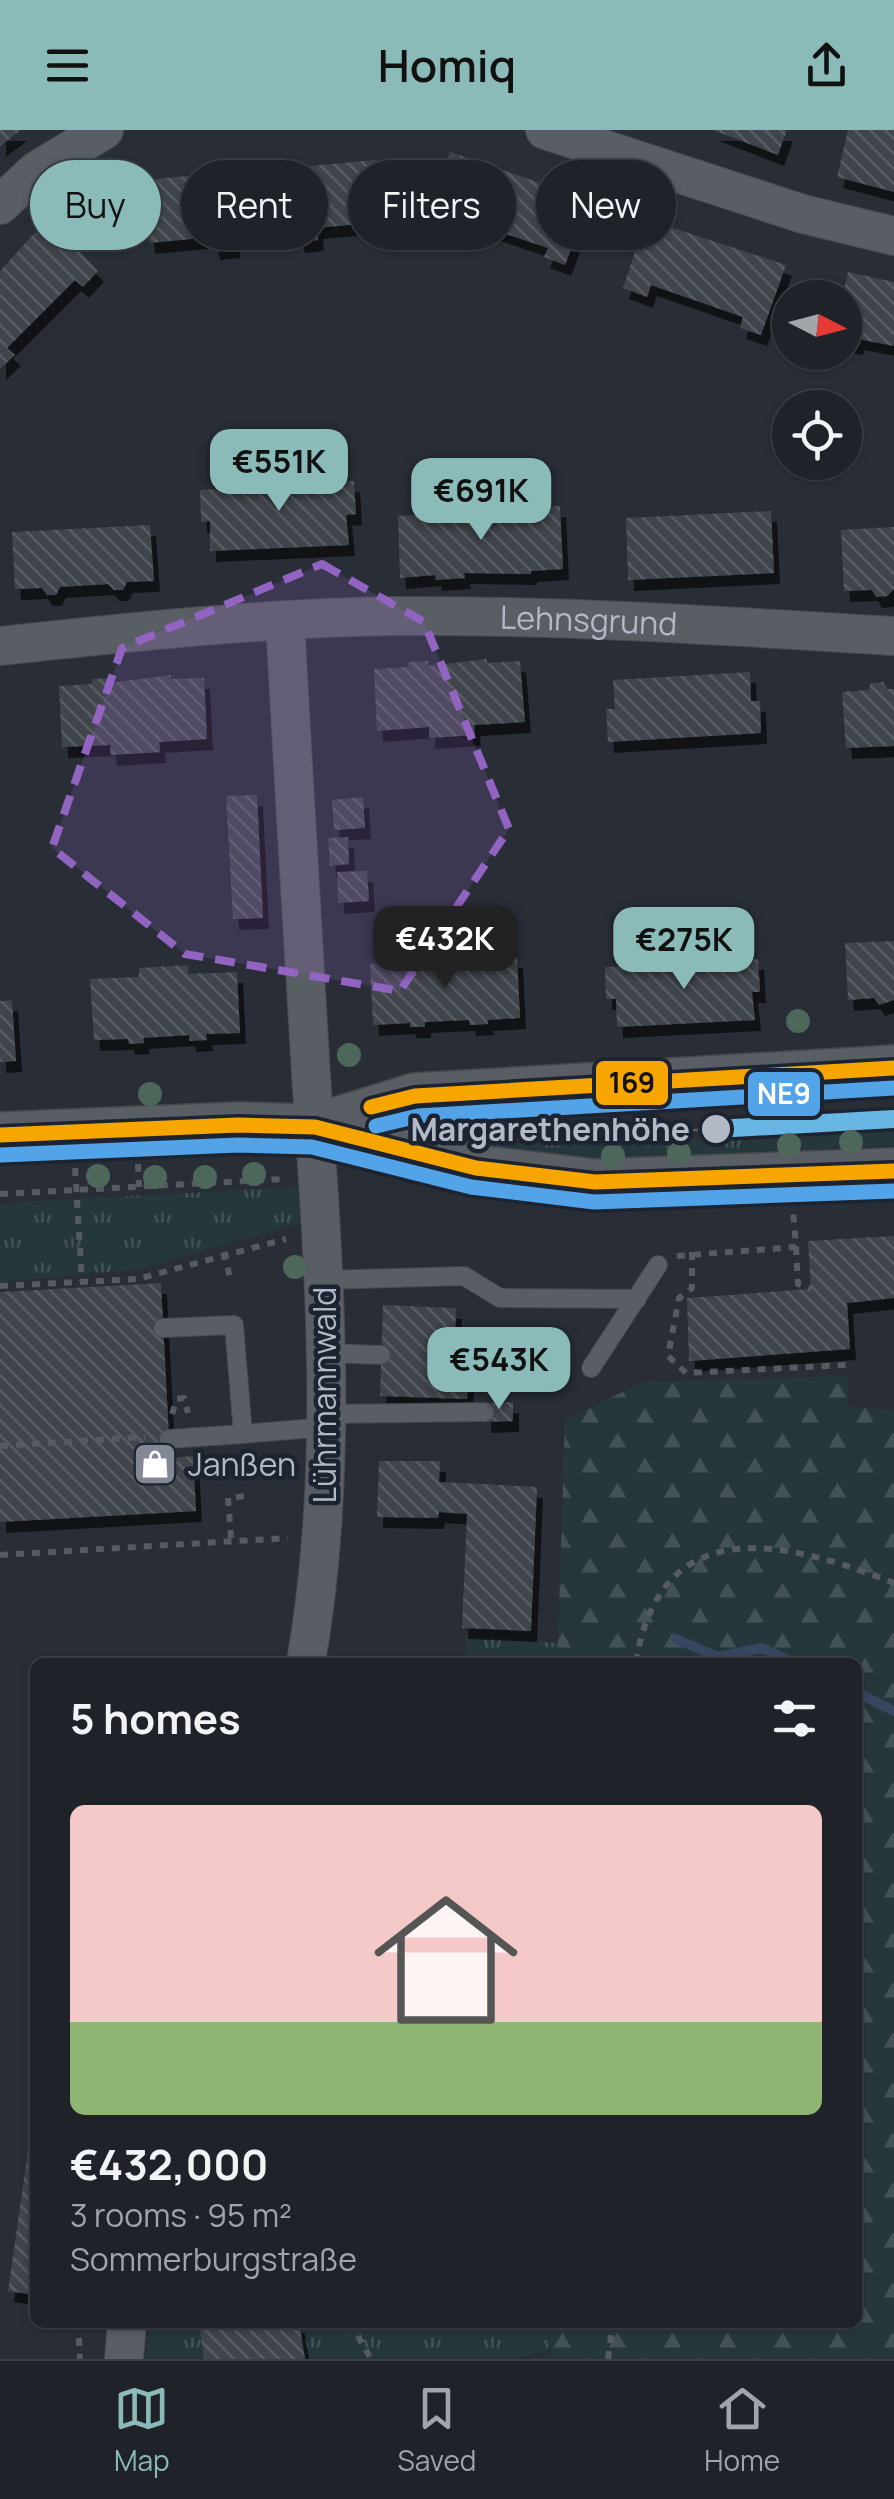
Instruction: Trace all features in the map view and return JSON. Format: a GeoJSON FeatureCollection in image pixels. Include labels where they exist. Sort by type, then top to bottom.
{"type":"FeatureCollection","features":[{"type":"Feature","properties":{"kind":"street"},"geometry":{"type":"LineString","coordinates":[[0,205],[36,171],[104,130]]}},
{"type":"Feature","properties":{"kind":"street"},"geometry":{"type":"LineString","coordinates":[[545,130],[803,214],[894,236]]}},
{"type":"Feature","properties":{"kind":"street","name":"Lehnsgrund"},"geometry":{"type":"LineString","coordinates":[[0,646],[156,629],[392,616],[618,621],[894,636]]}},
{"type":"Feature","properties":{"kind":"street"},"geometry":{"type":"LineString","coordinates":[[284,622],[315,1126]]}},
{"type":"Feature","properties":{"kind":"street"},"geometry":{"type":"LineString","coordinates":[[315,1126],[415,1096],[894,1068]]}},
{"type":"Feature","properties":{"kind":"street"},"geometry":{"type":"LineString","coordinates":[[0,1135],[238,1125],[315,1126],[476,1168],[548,1180],[894,1171]]}},
{"type":"Feature","properties":{"kind":"street","name":"Lührmannwald"},"geometry":{"type":"LineString","coordinates":[[307,1658],[323,1538],[329,1420],[315,1126]]}},
{"type":"Feature","properties":{"kind":"street"},"geometry":{"type":"LineString","coordinates":[[124,2359],[126,2328]]}},
{"type":"Feature","properties":{"kind":"lane"},"geometry":{"type":"LineString","coordinates":[[592,1368],[658,1265]]}},
{"type":"Feature","properties":{"kind":"lane"},"geometry":{"type":"LineString","coordinates":[[324,1280],[464,1276],[500,1298],[638,1298]]}},
{"type":"Feature","properties":{"kind":"lane"},"geometry":{"type":"LineString","coordinates":[[164,1328],[234,1324],[243,1434]]}},
{"type":"Feature","properties":{"kind":"lane"},"geometry":{"type":"LineString","coordinates":[[328,1353],[381,1355]]}},
{"type":"Feature","properties":{"kind":"lane"},"geometry":{"type":"LineString","coordinates":[[217,1377],[238,1376]]}},
{"type":"Feature","properties":{"kind":"lane"},"geometry":{"type":"LineString","coordinates":[[167,1437],[243,1434],[329,1420],[485,1412]]}},
{"type":"Feature","properties":{"kind":"path"},"geometry":{"type":"LineString","coordinates":[[138,1163],[139,1187]]}},
{"type":"Feature","properties":{"kind":"path"},"geometry":{"type":"LineString","coordinates":[[75,1167],[82,1281]]}},
{"type":"Feature","properties":{"kind":"path"},"geometry":{"type":"LineString","coordinates":[[0,1194],[320,1177]]}},
{"type":"Feature","properties":{"kind":"path"},"geometry":{"type":"LineString","coordinates":[[808,1210],[793,1210],[798,1284],[811,1289]]}},
{"type":"Feature","properties":{"kind":"path"},"geometry":{"type":"LineString","coordinates":[[0,1286],[138,1279],[224,1252],[288,1238]]}},
{"type":"Feature","properties":{"kind":"path"},"geometry":{"type":"LineString","coordinates":[[658,1265],[692,1252],[796,1247]]}},
{"type":"Feature","properties":{"kind":"path"},"geometry":{"type":"LineString","coordinates":[[224,1252],[231,1282]]}},
{"type":"Feature","properties":{"kind":"path"},"geometry":{"type":"LineString","coordinates":[[692,1252],[692,1288],[679,1298],[668,1356],[686,1373],[847,1365]]}},
{"type":"Feature","properties":{"kind":"path"},"geometry":{"type":"LineString","coordinates":[[180,1399],[189,1417]]}},
{"type":"Feature","properties":{"kind":"path"},"geometry":{"type":"LineString","coordinates":[[0,1446],[167,1437]]}},
{"type":"Feature","properties":{"kind":"path"},"geometry":{"type":"LineString","coordinates":[[231,1538],[228,1498],[246,1496]]}},
{"type":"Feature","properties":{"kind":"path"},"geometry":{"type":"LineString","coordinates":[[0,1554],[231,1538],[323,1538]]}},
{"type":"Feature","properties":{"kind":"path"},"geometry":{"type":"LineString","coordinates":[[637,1658],[652,1608],[671,1579],[700,1556],[738,1547],[778,1546],[830,1558],[894,1582]]}},
{"type":"Feature","properties":{"kind":"path"},"geometry":{"type":"LineString","coordinates":[[78,2328],[80,2359]]}},
{"type":"Feature","properties":{"kind":"path"},"geometry":{"type":"LineString","coordinates":[[353,2328],[371,2359]]}},
{"type":"Feature","properties":{"kind":"path"},"geometry":{"type":"LineString","coordinates":[[608,2359],[612,2328]]}},
{"type":"Feature","properties":{"kind":"highlighted area"},"geometry":{"type":"Polygon","coordinates":[[[322,564],[424,622],[509,829],[400,991],[185,954],[52,848],[122,648],[322,564]]]}},
{"type":"Feature","properties":{"kind":"green space"},"geometry":{"type":"Polygon","coordinates":[[[894,1131],[894,1145],[554,1164],[489,1158],[486,1145],[894,1131]]]}},
{"type":"Feature","properties":{"kind":"green space"},"geometry":{"type":"Polygon","coordinates":[[[299,1187],[301,1223],[140,1269],[0,1282],[0,1203],[299,1187]]]}},
{"type":"Feature","properties":{"kind":"green space"},"geometry":{"type":"Polygon","coordinates":[[[847,1376],[849,1407],[894,1410],[894,2359],[551,2359],[551,2328],[862,2328],[862,1658],[560,1658],[565,1420],[643,1382],[847,1376]]]}},
{"type":"Feature","properties":{"kind":"green space"},"geometry":{"type":"Polygon","coordinates":[[[467,1635],[558,1643],[560,1658],[464,1658],[467,1635]]]}},
{"type":"Feature","properties":{"kind":"green space"},"geometry":{"type":"Polygon","coordinates":[[[149,2328],[551,2328],[551,2349],[514,2359],[145,2359],[149,2328]]]}},
{"type":"Feature","properties":{"kind":"building"},"geometry":{"type":"Polygon","coordinates":[[[0,130],[21,130],[0,146],[0,130]]]}},
{"type":"Feature","properties":{"kind":"building"},"geometry":{"type":"Polygon","coordinates":[[[713,130],[787,130],[778,155],[713,130]]]}},
{"type":"Feature","properties":{"kind":"building"},"geometry":{"type":"Polygon","coordinates":[[[848,130],[894,130],[894,192],[837,177],[848,130]]]}},
{"type":"Feature","properties":{"kind":"building"},"geometry":{"type":"Polygon","coordinates":[[[450,152],[473,160],[447,160],[450,152]]]}},
{"type":"Feature","properties":{"kind":"building"},"geometry":{"type":"Polygon","coordinates":[[[348,162],[348,225],[328,227],[328,164],[348,162]]]}},
{"type":"Feature","properties":{"kind":"building"},"geometry":{"type":"Polygon","coordinates":[[[516,175],[536,181],[536,244],[516,237],[516,175]]]}},
{"type":"Feature","properties":{"kind":"building"},"geometry":{"type":"Polygon","coordinates":[[[181,177],[181,240],[161,242],[161,178],[181,177]]]}},
{"type":"Feature","properties":{"kind":"building"},"geometry":{"type":"Polygon","coordinates":[[[676,229],[786,265],[781,280],[772,280],[772,304],[761,335],[740,328],[743,317],[651,285],[647,297],[623,288],[636,250],[676,250],[676,229]]]}},
{"type":"Feature","properties":{"kind":"building"},"geometry":{"type":"Polygon","coordinates":[[[30,238],[30,250],[78,250],[98,271],[83,287],[75,280],[7,348],[15,355],[0,369],[0,271],[30,238]]]}},
{"type":"Feature","properties":{"kind":"building"},"geometry":{"type":"Polygon","coordinates":[[[547,250],[571,250],[565,265],[544,257],[547,250]]]}},
{"type":"Feature","properties":{"kind":"building"},"geometry":{"type":"Polygon","coordinates":[[[848,272],[894,282],[894,346],[862,340],[862,280],[846,280],[848,272]]]}},
{"type":"Feature","properties":{"kind":"building"},"geometry":{"type":"Polygon","coordinates":[[[301,474],[301,484],[354,481],[356,514],[346,515],[349,545],[210,551],[210,521],[201,522],[200,490],[253,487],[252,477],[301,474]]]}},
{"type":"Feature","properties":{"kind":"building"},"geometry":{"type":"Polygon","coordinates":[[[560,506],[563,569],[531,574],[464,573],[465,578],[436,580],[435,575],[400,578],[398,516],[560,506]]]}},
{"type":"Feature","properties":{"kind":"building"},"geometry":{"type":"Polygon","coordinates":[[[771,511],[774,573],[628,580],[626,518],[771,511]]]}},
{"type":"Feature","properties":{"kind":"building"},"geometry":{"type":"Polygon","coordinates":[[[150,525],[154,581],[127,582],[123,590],[114,590],[108,584],[60,587],[56,595],[47,595],[42,588],[15,589],[12,532],[150,525]]]}},
{"type":"Feature","properties":{"kind":"building"},"geometry":{"type":"Polygon","coordinates":[[[894,527],[894,589],[887,596],[876,597],[872,590],[844,591],[841,530],[894,527]]]}},
{"type":"Feature","properties":{"kind":"building"},"geometry":{"type":"Polygon","coordinates":[[[487,659],[487,663],[520,661],[525,722],[474,725],[475,735],[429,738],[429,727],[377,731],[374,669],[408,667],[408,662],[428,661],[428,666],[487,659]]]}},
{"type":"Feature","properties":{"kind":"building"},"geometry":{"type":"Polygon","coordinates":[[[750,672],[751,701],[760,701],[761,733],[608,742],[606,709],[615,709],[613,680],[750,672]]]}},
{"type":"Feature","properties":{"kind":"building"},"geometry":{"type":"Polygon","coordinates":[[[171,675],[171,679],[204,678],[207,739],[159,742],[160,752],[111,755],[110,745],[62,747],[59,686],[92,684],[92,679],[109,678],[109,683],[171,675]]]}},
{"type":"Feature","properties":{"kind":"building"},"geometry":{"type":"Polygon","coordinates":[[[883,682],[887,689],[894,689],[894,746],[846,748],[842,692],[868,690],[871,683],[883,682]]]}},
{"type":"Feature","properties":{"kind":"building"},"geometry":{"type":"Polygon","coordinates":[[[257,795],[263,918],[233,919],[226,796],[257,795]]]}},
{"type":"Feature","properties":{"kind":"building"},"geometry":{"type":"Polygon","coordinates":[[[363,797],[365,828],[334,830],[332,800],[363,797]]]}},
{"type":"Feature","properties":{"kind":"building"},"geometry":{"type":"Polygon","coordinates":[[[348,837],[349,864],[330,866],[328,838],[348,837]]]}},
{"type":"Feature","properties":{"kind":"building"},"geometry":{"type":"Polygon","coordinates":[[[367,871],[369,901],[338,903],[337,872],[367,871]]]}},
{"type":"Feature","properties":{"kind":"building"},"geometry":{"type":"Polygon","coordinates":[[[894,941],[894,1000],[879,1005],[874,998],[848,1000],[845,943],[894,941]]]}},
{"type":"Feature","properties":{"kind":"building"},"geometry":{"type":"Polygon","coordinates":[[[517,957],[520,1018],[470,1025],[469,1020],[425,1022],[425,1027],[410,1027],[410,1023],[373,1025],[370,964],[517,957]]]}},
{"type":"Feature","properties":{"kind":"building"},"geometry":{"type":"Polygon","coordinates":[[[758,959],[760,992],[752,992],[755,1020],[617,1027],[616,999],[606,999],[605,967],[758,959]]]}},
{"type":"Feature","properties":{"kind":"building"},"geometry":{"type":"Polygon","coordinates":[[[188,965],[188,974],[237,972],[240,1033],[206,1034],[207,1040],[190,1041],[189,1035],[143,1038],[144,1043],[129,1044],[128,1039],[94,1040],[90,979],[139,977],[139,968],[188,965]]]}},
{"type":"Feature","properties":{"kind":"building"},"geometry":{"type":"Polygon","coordinates":[[[12,1000],[16,1061],[0,1062],[0,1001],[12,1000]]]}},
{"type":"Feature","properties":{"kind":"building"},"geometry":{"type":"Polygon","coordinates":[[[894,1236],[894,1298],[847,1303],[850,1349],[689,1361],[687,1298],[811,1289],[808,1241],[894,1236]]]}},
{"type":"Feature","properties":{"kind":"building"},"geometry":{"type":"Polygon","coordinates":[[[161,1283],[170,1458],[193,1456],[196,1511],[0,1522],[0,1292],[161,1283]]]}},
{"type":"Feature","properties":{"kind":"building"},"geometry":{"type":"Polygon","coordinates":[[[383,1305],[456,1308],[454,1364],[469,1365],[467,1399],[380,1396],[383,1305]]]}},
{"type":"Feature","properties":{"kind":"building"},"geometry":{"type":"Polygon","coordinates":[[[513,1402],[513,1421],[485,1422],[485,1403],[513,1402]]]}},
{"type":"Feature","properties":{"kind":"building"},"geometry":{"type":"Polygon","coordinates":[[[379,1461],[440,1461],[439,1482],[537,1487],[531,1631],[462,1628],[467,1514],[439,1512],[438,1518],[377,1517],[379,1461]]]}},
{"type":"Feature","properties":{"kind":"building"},"geometry":{"type":"Polygon","coordinates":[[[30,2136],[30,2294],[8,2291],[30,2136]]]}},
{"type":"Feature","properties":{"kind":"building"},"geometry":{"type":"Polygon","coordinates":[[[200,2328],[300,2328],[305,2359],[204,2359],[200,2328]]]}},
{"type":"Feature","properties":{"kind":"waterway"},"geometry":{"type":"LineString","coordinates":[[676,1639],[718,1657],[762,1648],[784,1658]]}},
{"type":"Feature","properties":{"kind":"waterway"},"geometry":{"type":"LineString","coordinates":[[862,1695],[894,1711]]}},
{"type":"Feature","properties":{"kind":"tram line"},"geometry":{"type":"LineString","coordinates":[[488,1109],[894,1087]]}},
{"type":"Feature","properties":{"kind":"tram line"},"geometry":{"type":"LineString","coordinates":[[494,1140],[716,1129]]}},
{"type":"Feature","properties":{"kind":"transit line","name":"169"},"geometry":{"type":"LineString","coordinates":[[371,1107],[415,1096],[894,1068]]}},
{"type":"Feature","properties":{"kind":"transit line","name":"NE9"},"geometry":{"type":"LineString","coordinates":[[376,1126],[418,1116],[894,1088]]}},
{"type":"Feature","properties":{"kind":"transit line"},"geometry":{"type":"LineString","coordinates":[[716,1129],[894,1119]]}},
{"type":"Feature","properties":{"kind":"transit line","name":"169"},"geometry":{"type":"LineString","coordinates":[[0,1135],[238,1125],[315,1127],[476,1168],[595,1182],[894,1171]]}},
{"type":"Feature","properties":{"kind":"transit line","name":"NE9"},"geometry":{"type":"LineString","coordinates":[[1,1155],[238,1145],[312,1147],[471,1187],[594,1202],[894,1191]]}},
{"type":"Feature","properties":{"kind":"place","name":"Margarethenhöhe"},"geometry":{"type":"Point","coordinates":[716,1129]}},
{"type":"Feature","properties":{"kind":"place","name":"Janßen"},"geometry":{"type":"Point","coordinates":[155,1464]}}]}
